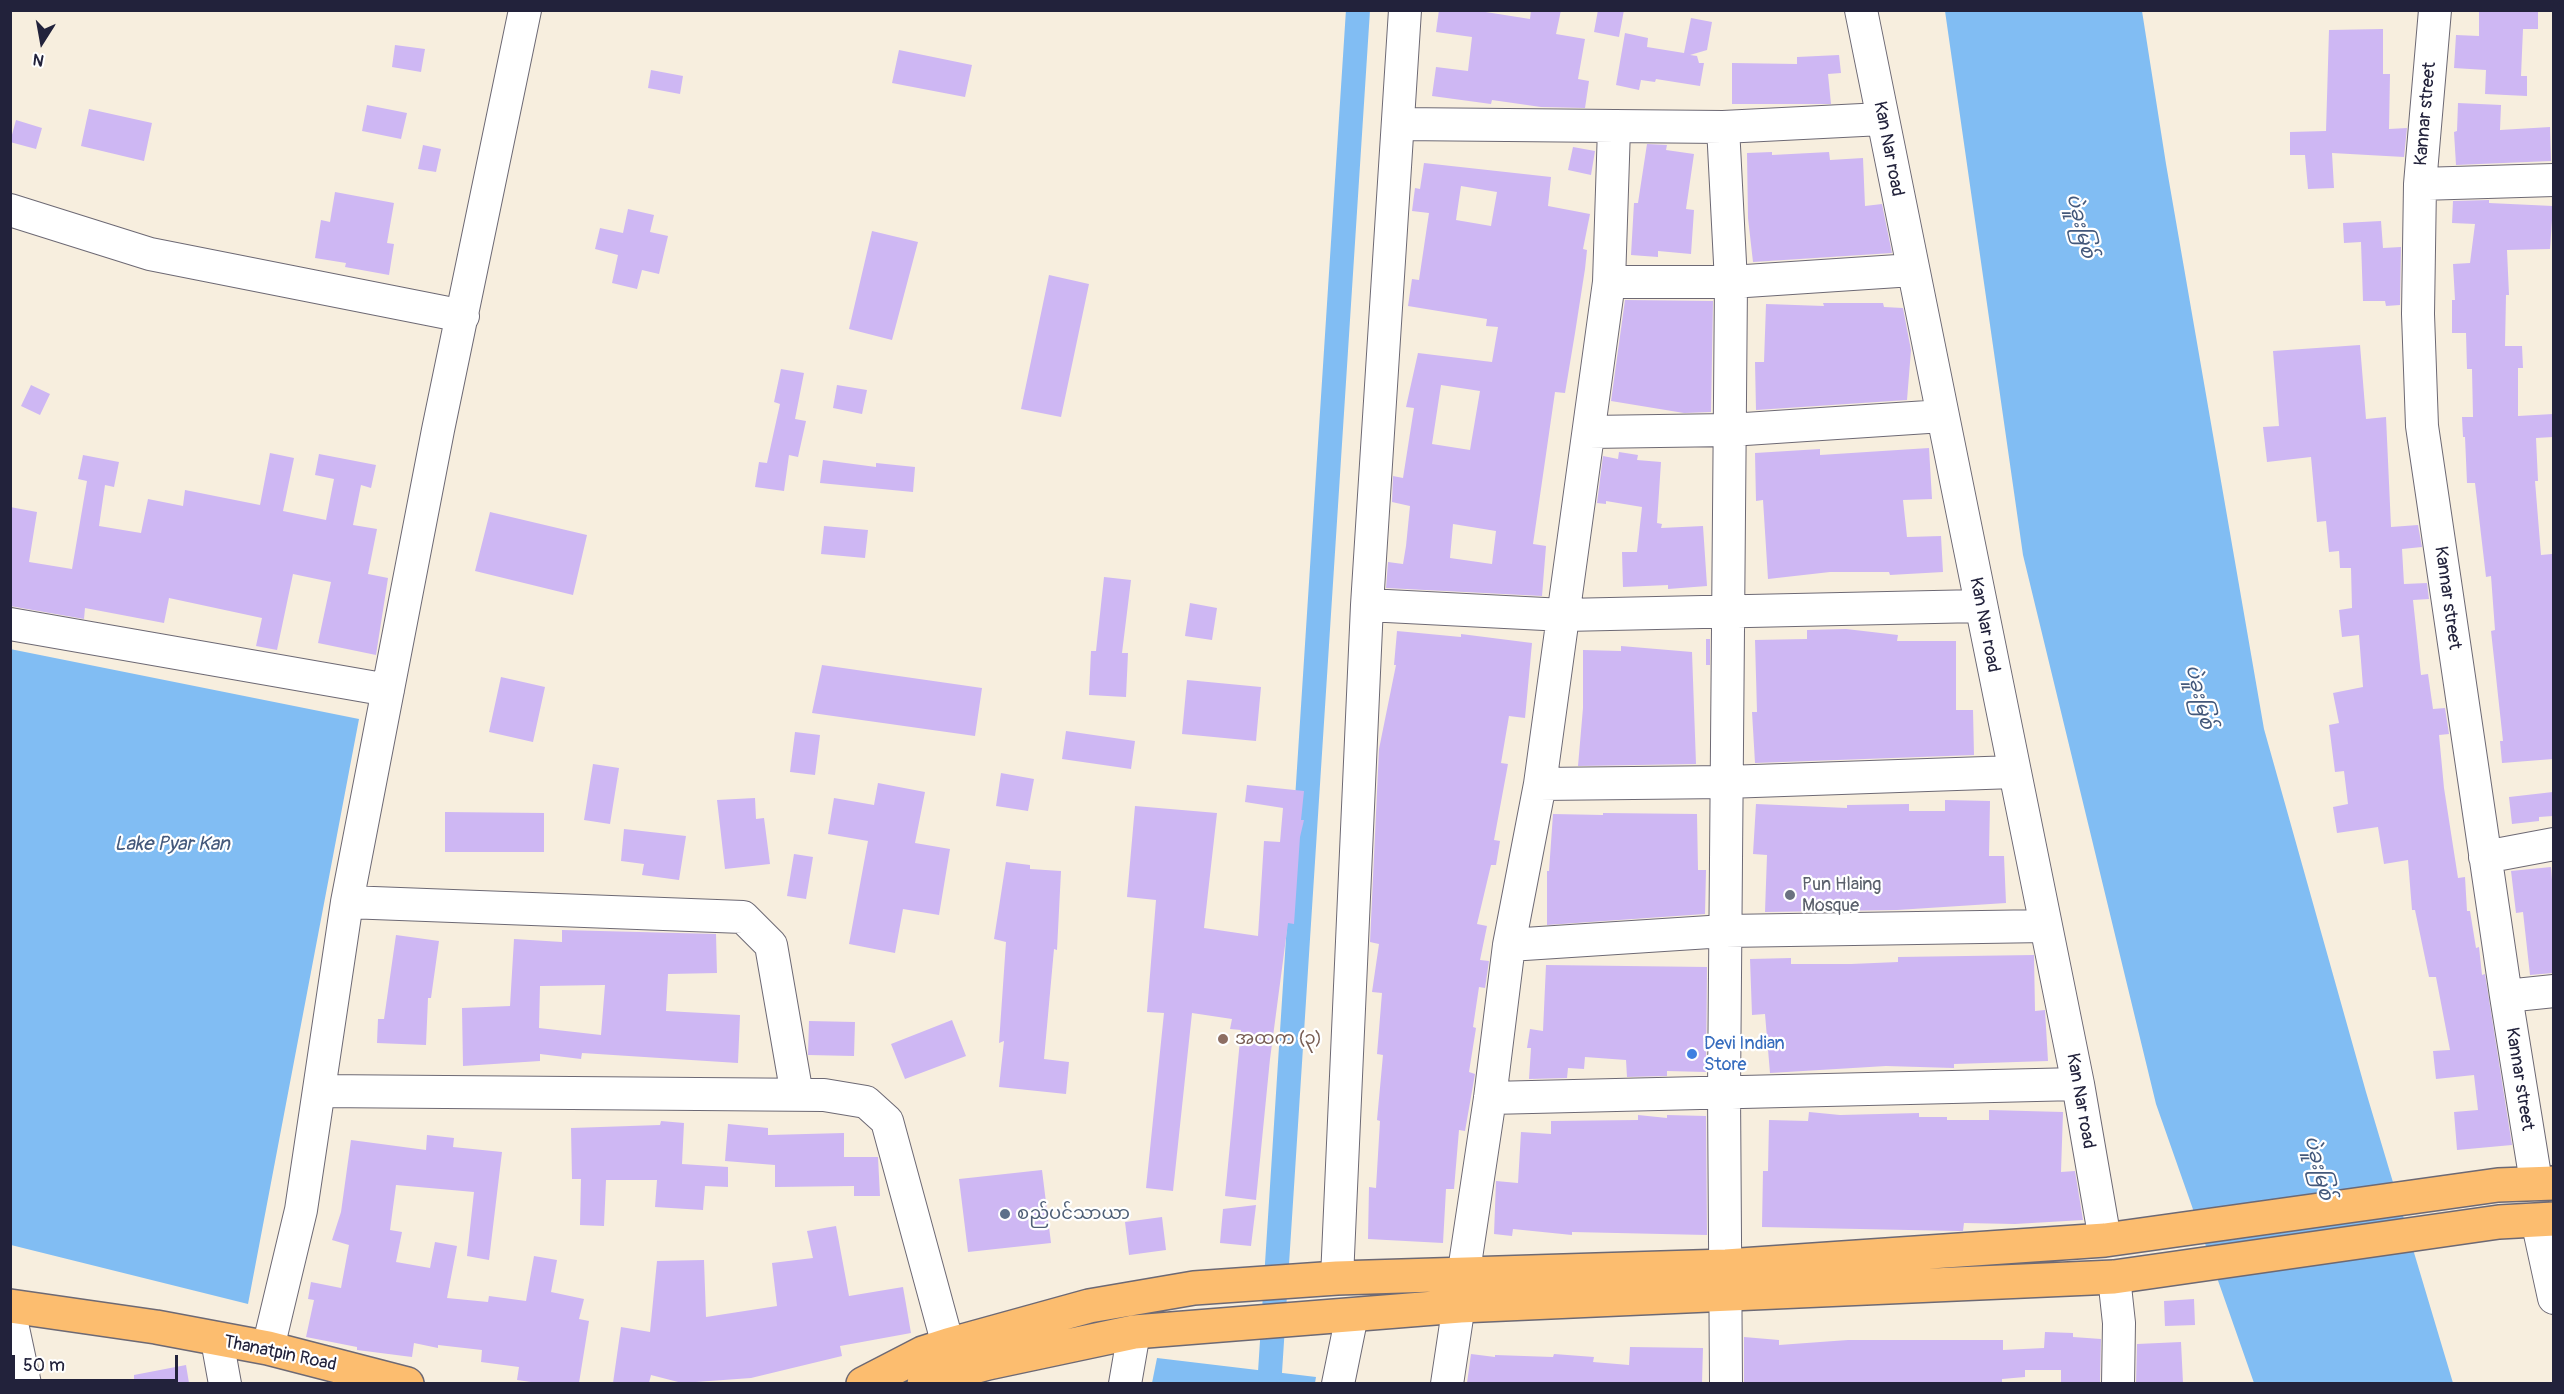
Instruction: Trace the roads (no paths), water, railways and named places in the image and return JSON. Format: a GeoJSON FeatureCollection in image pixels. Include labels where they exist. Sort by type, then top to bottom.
{"type":"FeatureCollection","features":[{"type":"Feature","properties":{"kind":"main road"},"geometry":{"type":"LineString","coordinates":[[924,1383],[940,1376],[988,1363],[1134,1332],[1197,1325],[1460,1306],[1726,1281],[2120,1238],[2498,1185],[2545,1182]]}},
{"type":"Feature","properties":{"kind":"main road"},"geometry":{"type":"LineString","coordinates":[[863,1383],[923,1353],[948,1345],[1089,1306],[1194,1288],[1337,1278],[1462,1274],[1726,1281],[2125,1276],[2499,1222],[2545,1219]]}},
{"type":"Feature","properties":{"kind":"main road","name":"Thanatpin Road"},"geometry":{"type":"LineString","coordinates":[[10,1306],[156,1327],[268,1348],[407,1383]]}},
{"type":"Feature","properties":{"kind":"street"},"geometry":{"type":"LineString","coordinates":[[268,1348],[301,1210],[347,902],[438,430],[525,10]]}},
{"type":"Feature","properties":{"kind":"street"},"geometry":{"type":"LineString","coordinates":[[1337,1278],[1367,605],[1405,10]]}},
{"type":"Feature","properties":{"kind":"street","name":"Kan Nar road"},"geometry":{"type":"LineString","coordinates":[[1861,10],[2078,1084],[2120,1238]]}},
{"type":"Feature","properties":{"kind":"street","name":"Kannar street"},"geometry":{"type":"LineString","coordinates":[[2435,10],[2420,184],[2418,314],[2422,426],[2506,996],[2545,1182]]}},
{"type":"Feature","properties":{"kind":"street"},"geometry":{"type":"LineString","coordinates":[[1399,124],[1614,128],[1722,127],[1882,119]]}},
{"type":"Feature","properties":{"kind":"street"},"geometry":{"type":"LineString","coordinates":[[1722,127],[1731,282],[1724,1091],[1726,1383]]}},
{"type":"Feature","properties":{"kind":"street"},"geometry":{"type":"LineString","coordinates":[[1448,1383],[1460,1306],[1462,1274],[1490,1098],[1509,945],[1540,784],[1609,282],[1614,128]]}},
{"type":"Feature","properties":{"kind":"street"},"geometry":{"type":"LineString","coordinates":[[2420,184],[2553,180]]}},
{"type":"Feature","properties":{"kind":"street"},"geometry":{"type":"LineString","coordinates":[[10,210],[150,254],[463,316]]}},
{"type":"Feature","properties":{"kind":"street"},"geometry":{"type":"LineString","coordinates":[[1609,282],[1731,282],[1913,270]]}},
{"type":"Feature","properties":{"kind":"street"},"geometry":{"type":"LineString","coordinates":[[1589,432],[1730,430],[1943,416]]}},
{"type":"Feature","properties":{"kind":"street"},"geometry":{"type":"LineString","coordinates":[[1367,605],[1564,615],[1980,606]]}},
{"type":"Feature","properties":{"kind":"street"},"geometry":{"type":"LineString","coordinates":[[10,624],[388,690]]}},
{"type":"Feature","properties":{"kind":"street"},"geometry":{"type":"LineString","coordinates":[[1540,784],[1726,782],[2014,772]]}},
{"type":"Feature","properties":{"kind":"street"},"geometry":{"type":"LineString","coordinates":[[2485,857],[2553,844]]}},
{"type":"Feature","properties":{"kind":"street"},"geometry":{"type":"LineString","coordinates":[[347,902],[743,917],[771,945],[797,1095]]}},
{"type":"Feature","properties":{"kind":"street"},"geometry":{"type":"LineString","coordinates":[[1509,945],[1725,931],[2046,926]]}},
{"type":"Feature","properties":{"kind":"street"},"geometry":{"type":"LineString","coordinates":[[2506,996],[2553,991]]}},
{"type":"Feature","properties":{"kind":"street"},"geometry":{"type":"LineString","coordinates":[[1490,1098],[2078,1084]]}},
{"type":"Feature","properties":{"kind":"street"},"geometry":{"type":"LineString","coordinates":[[319,1091],[824,1095],[866,1102],[887,1121],[948,1345]]}},
{"type":"Feature","properties":{"kind":"street"},"geometry":{"type":"LineString","coordinates":[[2545,1219],[2553,1298]]}},
{"type":"Feature","properties":{"kind":"street"},"geometry":{"type":"LineString","coordinates":[[2118,1383],[2119,1323],[2125,1276]]}},
{"type":"Feature","properties":{"kind":"street"},"geometry":{"type":"LineString","coordinates":[[10,1314],[25,1383]]}},
{"type":"Feature","properties":{"kind":"street"},"geometry":{"type":"LineString","coordinates":[[1338,1383],[1345,1315]]}},
{"type":"Feature","properties":{"kind":"street"},"geometry":{"type":"LineString","coordinates":[[1125,1383],[1134,1332]]}},
{"type":"Feature","properties":{"kind":"street"},"geometry":{"type":"LineString","coordinates":[[217,1340],[225,1383]]}},
{"type":"Feature","properties":{"kind":"water","name":"ပဲခူးမြစ်"},"geometry":{"type":"Polygon","coordinates":[[[1945,11],[2142,11],[2166,164],[2264,729],[2366,1092],[2453,1383],[2254,1383],[2156,1104],[2023,555],[1945,11]]]}},
{"type":"Feature","properties":{"kind":"water","name":"Lake Pyar Kan"},"geometry":{"type":"Polygon","coordinates":[[[10,649],[359,719],[248,1304],[11,1245],[10,649]]]}},
{"type":"Feature","properties":{"kind":"water"},"geometry":{"type":"Polygon","coordinates":[[[1157,1358],[1316,1377],[1315,1383],[1152,1383],[1157,1358]]]}},
{"type":"Feature","properties":{"kind":"waterway"},"geometry":{"type":"LineString","coordinates":[[1270,1372],[1358,10]]}},
{"type":"Feature","properties":{"kind":"place","name":"Pun Hlaing Mosque"},"geometry":{"type":"Point","coordinates":[1790,895]}},
{"type":"Feature","properties":{"kind":"place","name":"အထက (၃)"},"geometry":{"type":"Point","coordinates":[1223,1039]}},
{"type":"Feature","properties":{"kind":"place","name":"Devi Indian Store"},"geometry":{"type":"Point","coordinates":[1692,1054]}},
{"type":"Feature","properties":{"kind":"place","name":"စည်ပင်သာယာ"},"geometry":{"type":"Point","coordinates":[1005,1214]}}]}
